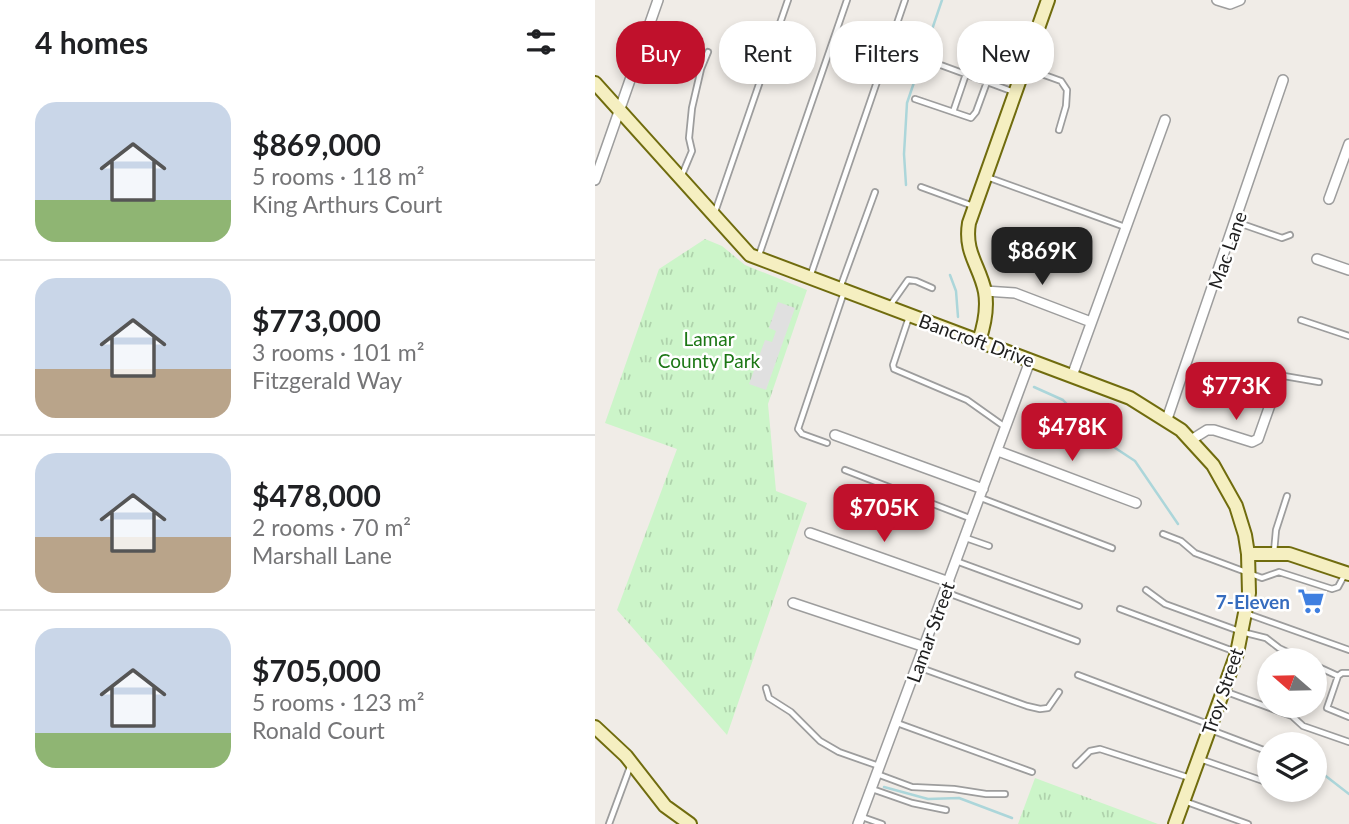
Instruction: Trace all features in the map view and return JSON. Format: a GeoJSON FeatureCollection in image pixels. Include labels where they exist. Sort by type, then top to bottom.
{"type":"FeatureCollection","features":[{"type":"Feature","properties":{"kind":"main road"},"geometry":{"type":"LineString","coordinates":[[1041,21],[1048,0]]}},
{"type":"Feature","properties":{"kind":"main road","name":"Bancroft Drive"},"geometry":{"type":"LineString","coordinates":[[595,83],[750,255],[1131,398],[1167,419],[1191,440],[1213,466],[1236,506],[1248,554]]}},
{"type":"Feature","properties":{"kind":"main road"},"geometry":{"type":"LineString","coordinates":[[979,341],[986,309],[985,291],[968,249],[967,235],[1018,84]]}},
{"type":"Feature","properties":{"kind":"main road"},"geometry":{"type":"LineString","coordinates":[[1248,554],[1289,554],[1348,570]]}},
{"type":"Feature","properties":{"kind":"main road","name":"Troy Street"},"geometry":{"type":"LineString","coordinates":[[1175,824],[1237,653],[1247,613],[1248,554]]}},
{"type":"Feature","properties":{"kind":"main road"},"geometry":{"type":"LineString","coordinates":[[595,727],[631,763],[665,806],[690,824]]}},
{"type":"Feature","properties":{"kind":"street"},"geometry":{"type":"LineString","coordinates":[[595,180],[658,0]]}},
{"type":"Feature","properties":{"kind":"street"},"geometry":{"type":"LineString","coordinates":[[1217,0],[1230,4],[1240,0]]}},
{"type":"Feature","properties":{"kind":"street","name":"Mac Lane"},"geometry":{"type":"LineString","coordinates":[[1167,419],[1283,80]]}},
{"type":"Feature","properties":{"kind":"street"},"geometry":{"type":"LineString","coordinates":[[1072,376],[1165,120]]}},
{"type":"Feature","properties":{"kind":"street"},"geometry":{"type":"LineString","coordinates":[[1329,198],[1349,144]]}},
{"type":"Feature","properties":{"kind":"street"},"geometry":{"type":"LineString","coordinates":[[1317,259],[1349,270]]}},
{"type":"Feature","properties":{"kind":"street"},"geometry":{"type":"LineString","coordinates":[[985,291],[1015,293],[1091,322]]}},
{"type":"Feature","properties":{"kind":"street","name":"Lamar Street"},"geometry":{"type":"LineString","coordinates":[[860,820],[1030,360]]}},
{"type":"Feature","properties":{"kind":"street"},"geometry":{"type":"LineString","coordinates":[[1191,440],[1207,430],[1252,442],[1258,439],[1276,388]]}},
{"type":"Feature","properties":{"kind":"street"},"geometry":{"type":"LineString","coordinates":[[835,435],[982,494]]}},
{"type":"Feature","properties":{"kind":"street"},"geometry":{"type":"LineString","coordinates":[[998,451],[1136,503]]}},
{"type":"Feature","properties":{"kind":"street"},"geometry":{"type":"LineString","coordinates":[[810,533],[947,587]]}},
{"type":"Feature","properties":{"kind":"street"},"geometry":{"type":"LineString","coordinates":[[793,603],[925,647]]}},
{"type":"Feature","properties":{"kind":"lane"},"geometry":{"type":"LineString","coordinates":[[713,216],[788,0]]}},
{"type":"Feature","properties":{"kind":"lane"},"geometry":{"type":"LineString","coordinates":[[758,259],[846,0]]}},
{"type":"Feature","properties":{"kind":"lane"},"geometry":{"type":"LineString","coordinates":[[810,278],[905,0]]}},
{"type":"Feature","properties":{"kind":"lane"},"geometry":{"type":"LineString","coordinates":[[680,179],[692,151],[689,138],[692,108],[708,52]]}},
{"type":"Feature","properties":{"kind":"lane"},"geometry":{"type":"LineString","coordinates":[[1054,80],[1065,85],[1068,97],[1059,130]]}},
{"type":"Feature","properties":{"kind":"lane"},"geometry":{"type":"LineString","coordinates":[[953,112],[963,84]]}},
{"type":"Feature","properties":{"kind":"lane"},"geometry":{"type":"LineString","coordinates":[[915,99],[974,117],[987,84]]}},
{"type":"Feature","properties":{"kind":"lane"},"geometry":{"type":"LineString","coordinates":[[993,84],[1015,92]]}},
{"type":"Feature","properties":{"kind":"lane"},"geometry":{"type":"LineString","coordinates":[[985,176],[1125,227]]}},
{"type":"Feature","properties":{"kind":"lane"},"geometry":{"type":"LineString","coordinates":[[921,187],[975,207]]}},
{"type":"Feature","properties":{"kind":"lane"},"geometry":{"type":"LineString","coordinates":[[827,443],[802,434],[798,429],[875,192]]}},
{"type":"Feature","properties":{"kind":"lane"},"geometry":{"type":"LineString","coordinates":[[1236,222],[1282,238],[1290,235]]}},
{"type":"Feature","properties":{"kind":"lane"},"geometry":{"type":"LineString","coordinates":[[888,308],[908,280],[932,288]]}},
{"type":"Feature","properties":{"kind":"lane"},"geometry":{"type":"LineString","coordinates":[[910,315],[894,369],[967,400],[1006,428]]}},
{"type":"Feature","properties":{"kind":"lane"},"geometry":{"type":"LineString","coordinates":[[1301,320],[1349,336]]}},
{"type":"Feature","properties":{"kind":"lane"},"geometry":{"type":"LineString","coordinates":[[1276,388],[1284,376],[1318,382]]}},
{"type":"Feature","properties":{"kind":"lane"},"geometry":{"type":"LineString","coordinates":[[845,470],[972,519]]}},
{"type":"Feature","properties":{"kind":"lane"},"geometry":{"type":"LineString","coordinates":[[982,494],[1112,548]]}},
{"type":"Feature","properties":{"kind":"lane"},"geometry":{"type":"LineString","coordinates":[[1274,553],[1276,530],[1287,496]]}},
{"type":"Feature","properties":{"kind":"lane"},"geometry":{"type":"LineString","coordinates":[[1163,534],[1181,541],[1195,553],[1262,578],[1279,572],[1332,589],[1338,587],[1348,570]]}},
{"type":"Feature","properties":{"kind":"lane"},"geometry":{"type":"LineString","coordinates":[[965,538],[989,546]]}},
{"type":"Feature","properties":{"kind":"lane"},"geometry":{"type":"LineString","coordinates":[[956,561],[1079,606]]}},
{"type":"Feature","properties":{"kind":"lane"},"geometry":{"type":"LineString","coordinates":[[947,587],[1077,641]]}},
{"type":"Feature","properties":{"kind":"lane"},"geometry":{"type":"LineString","coordinates":[[1146,590],[1165,604],[1266,638],[1279,648]]}},
{"type":"Feature","properties":{"kind":"lane"},"geometry":{"type":"LineString","coordinates":[[1121,609],[1237,653]]}},
{"type":"Feature","properties":{"kind":"lane"},"geometry":{"type":"LineString","coordinates":[[1247,613],[1349,650]]}},
{"type":"Feature","properties":{"kind":"lane"},"geometry":{"type":"LineString","coordinates":[[917,667],[1040,709],[1048,708],[1059,692]]}},
{"type":"Feature","properties":{"kind":"lane"},"geometry":{"type":"LineString","coordinates":[[1327,671],[1338,676]]}},
{"type":"Feature","properties":{"kind":"lane"},"geometry":{"type":"LineString","coordinates":[[1349,673],[1338,676],[1327,709],[1349,717]]}},
{"type":"Feature","properties":{"kind":"lane"},"geometry":{"type":"LineString","coordinates":[[1078,675],[1257,747]]}},
{"type":"Feature","properties":{"kind":"lane"},"geometry":{"type":"LineString","coordinates":[[766,688],[769,698],[791,712],[820,741],[912,787],[986,794],[1005,793]]}},
{"type":"Feature","properties":{"kind":"lane"},"geometry":{"type":"LineString","coordinates":[[1223,691],[1286,713],[1303,726],[1349,742]]}},
{"type":"Feature","properties":{"kind":"lane"},"geometry":{"type":"LineString","coordinates":[[896,722],[1032,772]]}},
{"type":"Feature","properties":{"kind":"lane"},"geometry":{"type":"LineString","coordinates":[[1076,765],[1090,751],[1100,749],[1192,778]]}},
{"type":"Feature","properties":{"kind":"lane"},"geometry":{"type":"LineString","coordinates":[[1199,759],[1257,779]]}},
{"type":"Feature","properties":{"kind":"lane"},"geometry":{"type":"LineString","coordinates":[[609,824],[631,763]]}},
{"type":"Feature","properties":{"kind":"lane"},"geometry":{"type":"LineString","coordinates":[[871,789],[912,803],[946,810]]}},
{"type":"Feature","properties":{"kind":"lane"},"geometry":{"type":"LineString","coordinates":[[1183,801],[1248,824]]}},
{"type":"Feature","properties":{"kind":"lane"},"geometry":{"type":"LineString","coordinates":[[860,820],[882,824]]}},
{"type":"Feature","properties":{"kind":"green space","name":"Lamar County Park"},"geometry":{"type":"Polygon","coordinates":[[[705,239],[722,246],[745,265],[807,290],[768,404],[776,491],[807,503],[727,735],[617,610],[677,449],[605,423],[659,269],[705,239]]]}},
{"type":"Feature","properties":{"kind":"green space"},"geometry":{"type":"Polygon","coordinates":[[[1035,778],[1158,824],[1018,824],[1035,778]]]}},
{"type":"Feature","properties":{"kind":"shaded area"},"geometry":{"type":"Polygon","coordinates":[[[778,302],[795,308],[766,390],[749,384],[765,340],[772,342],[776,331],[769,328],[778,302]]]}},
{"type":"Feature","properties":{"kind":"waterway"},"geometry":{"type":"LineString","coordinates":[[906,185],[904,154],[907,103],[942,0]]}},
{"type":"Feature","properties":{"kind":"waterway"},"geometry":{"type":"LineString","coordinates":[[950,275],[956,291],[958,317]]}},
{"type":"Feature","properties":{"kind":"waterway"},"geometry":{"type":"LineString","coordinates":[[1034,387],[1063,400],[1097,436],[1135,461],[1178,524]]}},
{"type":"Feature","properties":{"kind":"waterway"},"geometry":{"type":"LineString","coordinates":[[1327,777],[1349,794]]}},
{"type":"Feature","properties":{"kind":"waterway"},"geometry":{"type":"LineString","coordinates":[[884,787],[928,799],[959,798],[1012,818]]}},
{"type":"Feature","properties":{"kind":"place","name":"7-Eleven"},"geometry":{"type":"Point","coordinates":[1311,601]}}]}
